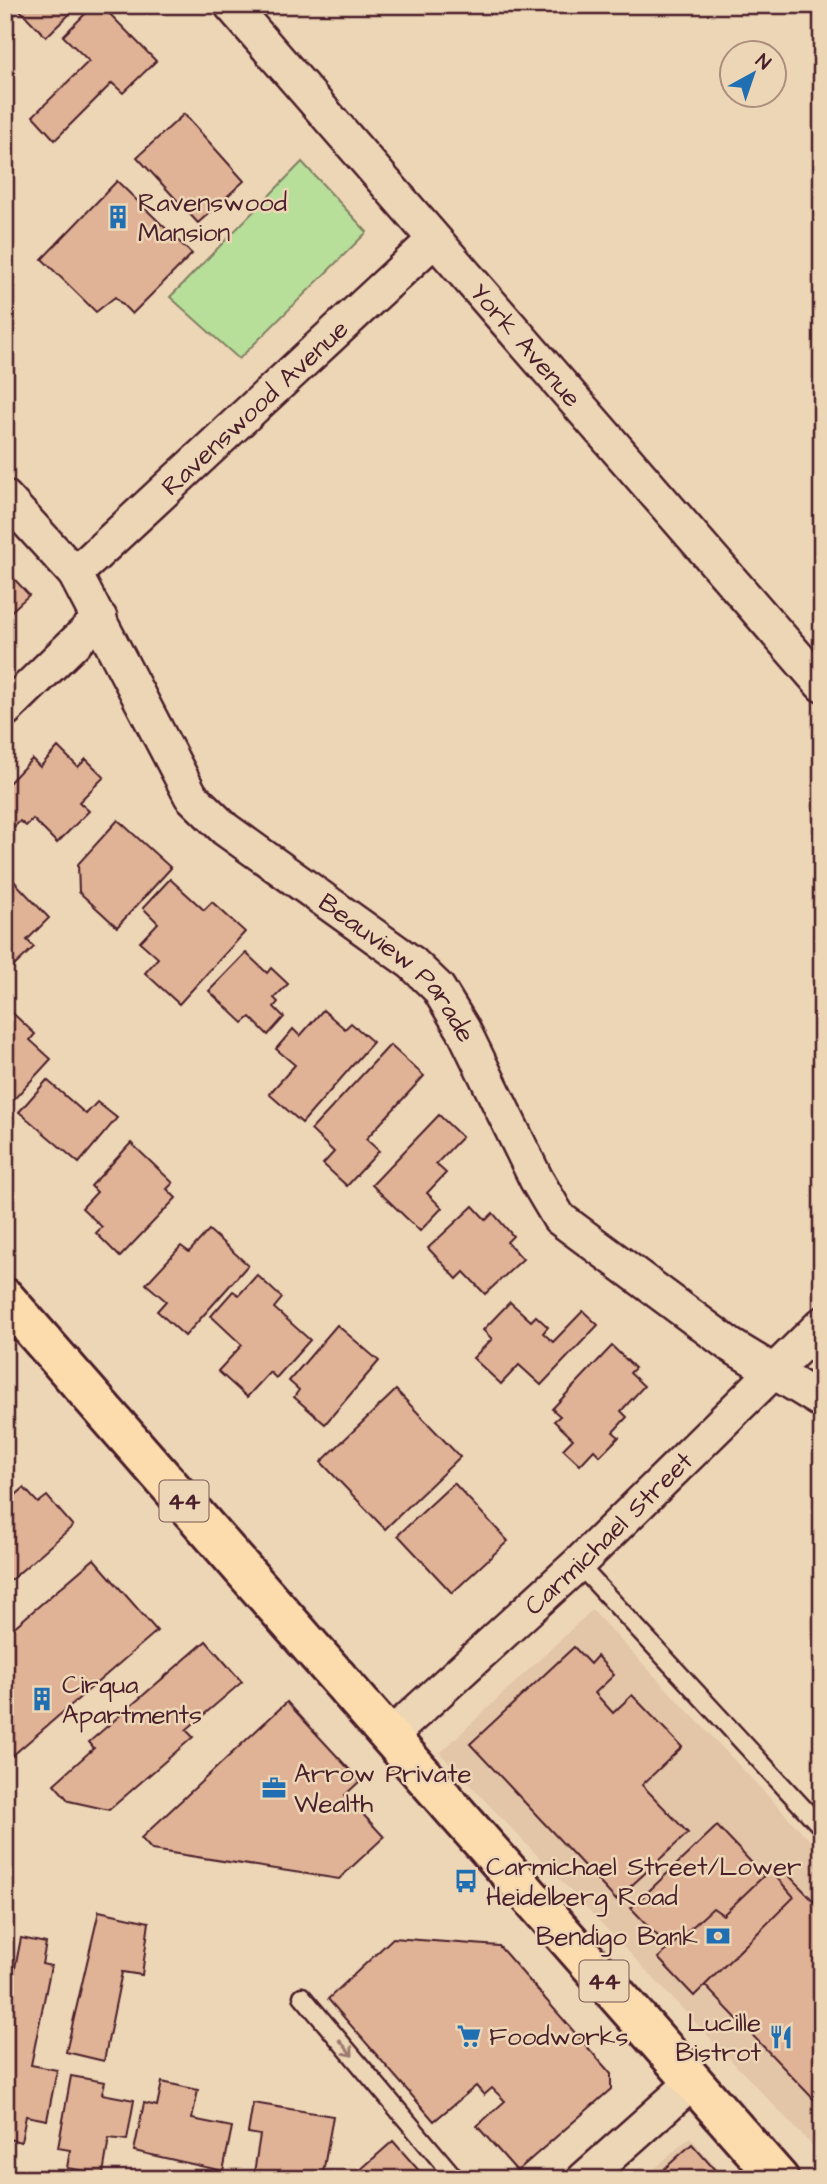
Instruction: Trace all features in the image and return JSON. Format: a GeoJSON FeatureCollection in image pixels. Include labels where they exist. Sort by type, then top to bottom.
{"type":"FeatureCollection","features":[{"type":"Feature","properties":{"kind":"main road","name":"44"},"geometry":{"type":"LineString","coordinates":[[5,1298],[779,2179]]}},
{"type":"Feature","properties":{"kind":"street","name":"York Avenue"},"geometry":{"type":"LineString","coordinates":[[230,5],[822,685]]}},
{"type":"Feature","properties":{"kind":"street","name":"Ravenswood Avenue"},"geometry":{"type":"LineString","coordinates":[[75,574],[434,240]]}},
{"type":"Feature","properties":{"kind":"street","name":"Beauview Parade"},"geometry":{"type":"LineString","coordinates":[[5,497],[75,574],[191,796],[225,829],[412,963],[438,988],[463,1028],[559,1218],[719,1338],[822,1401]]}},
{"type":"Feature","properties":{"kind":"street"},"geometry":{"type":"LineString","coordinates":[[5,710],[100,618]]}},
{"type":"Feature","properties":{"kind":"street","name":"Carmichael Street"},"geometry":{"type":"LineString","coordinates":[[390,1736],[578,1564],[822,1324]]}},
{"type":"Feature","properties":{"kind":"street"},"geometry":{"type":"LineString","coordinates":[[584,2179],[693,2082]]}},
{"type":"Feature","properties":{"kind":"lane"},"geometry":{"type":"LineString","coordinates":[[578,1564],[822,1828]]}},
{"type":"Feature","properties":{"kind":"lane"},"geometry":{"type":"LineString","coordinates":[[302,1996],[456,2179]]}},
{"type":"Feature","properties":{"kind":"shaded area"},"geometry":{"type":"Polygon","coordinates":[[[592,1610],[822,1853],[822,2156],[440,1753],[592,1610]]]}},
{"type":"Feature","properties":{"kind":"shaded area"},"geometry":{"type":"Polygon","coordinates":[[[690,2137],[726,2179],[643,2179],[690,2137]]]}},
{"type":"Feature","properties":{"kind":"green space"},"geometry":{"type":"Polygon","coordinates":[[[302,162],[367,232],[239,359],[170,297],[302,162]]]}},
{"type":"Feature","properties":{"kind":"building"},"geometry":{"type":"Polygon","coordinates":[[[15,5],[79,5],[46,37],[15,5]]]}},
{"type":"Feature","properties":{"kind":"building"},"geometry":{"type":"Polygon","coordinates":[[[94,5],[101,5],[156,61],[123,93],[112,83],[55,140],[33,116],[89,61],[63,36],[94,5]]]}},
{"type":"Feature","properties":{"kind":"building"},"geometry":{"type":"Polygon","coordinates":[[[184,114],[244,181],[198,223],[137,157],[184,114]]]}},
{"type":"Feature","properties":{"kind":"building","name":"Ravenswood Mansion"},"geometry":{"type":"Polygon","coordinates":[[[117,181],[192,254],[132,314],[115,297],[96,312],[42,259],[117,181]]]}},
{"type":"Feature","properties":{"kind":"building"},"geometry":{"type":"Polygon","coordinates":[[[5,569],[29,595],[5,617],[5,569]]]}},
{"type":"Feature","properties":{"kind":"building"},"geometry":{"type":"Polygon","coordinates":[[[58,747],[78,767],[86,759],[104,777],[79,802],[89,811],[57,843],[33,819],[26,826],[20,821],[5,836],[5,787],[32,759],[40,767],[58,747]]]}},
{"type":"Feature","properties":{"kind":"building"},"geometry":{"type":"Polygon","coordinates":[[[118,820],[171,868],[117,927],[79,892],[78,864],[118,820]]]}},
{"type":"Feature","properties":{"kind":"building"},"geometry":{"type":"Polygon","coordinates":[[[5,864],[13,872],[9,876],[49,918],[27,940],[34,947],[9,971],[5,967],[5,864]]]}},
{"type":"Feature","properties":{"kind":"building"},"geometry":{"type":"Polygon","coordinates":[[[170,879],[204,910],[212,902],[245,932],[179,1004],[145,973],[158,958],[140,942],[158,923],[143,908],[170,879]]]}},
{"type":"Feature","properties":{"kind":"building"},"geometry":{"type":"Polygon","coordinates":[[[246,953],[267,973],[271,968],[288,984],[274,998],[278,1002],[274,1007],[284,1017],[268,1035],[250,1017],[243,1023],[209,991],[246,953]]]}},
{"type":"Feature","properties":{"kind":"building"},"geometry":{"type":"Polygon","coordinates":[[[5,1006],[35,1034],[30,1040],[51,1059],[5,1109],[5,1006]]]}},
{"type":"Feature","properties":{"kind":"building"},"geometry":{"type":"Polygon","coordinates":[[[323,1010],[345,1029],[351,1023],[373,1042],[302,1123],[269,1094],[295,1065],[276,1049],[293,1029],[300,1036],[323,1010]]]}},
{"type":"Feature","properties":{"kind":"building"},"geometry":{"type":"Polygon","coordinates":[[[390,1045],[424,1076],[366,1139],[379,1151],[347,1186],[323,1164],[334,1152],[311,1130],[390,1045]]]}},
{"type":"Feature","properties":{"kind":"building"},"geometry":{"type":"Polygon","coordinates":[[[47,1080],[86,1114],[97,1102],[117,1118],[79,1163],[19,1112],[47,1080]]]}},
{"type":"Feature","properties":{"kind":"building"},"geometry":{"type":"Polygon","coordinates":[[[439,1115],[462,1137],[436,1164],[446,1173],[427,1193],[442,1208],[420,1231],[372,1185],[439,1115]]]}},
{"type":"Feature","properties":{"kind":"building"},"geometry":{"type":"Polygon","coordinates":[[[131,1143],[173,1183],[167,1189],[176,1198],[120,1257],[96,1233],[102,1227],[82,1208],[97,1192],[91,1186],[131,1143]]]}},
{"type":"Feature","properties":{"kind":"building"},"geometry":{"type":"Polygon","coordinates":[[[473,1206],[486,1220],[493,1213],[513,1236],[507,1242],[523,1259],[485,1294],[464,1272],[457,1279],[428,1248],[473,1206]]]}},
{"type":"Feature","properties":{"kind":"building"},"geometry":{"type":"Polygon","coordinates":[[[209,1230],[248,1265],[185,1336],[157,1311],[166,1301],[146,1284],[181,1246],[189,1252],[209,1230]]]}},
{"type":"Feature","properties":{"kind":"building"},"geometry":{"type":"Polygon","coordinates":[[[257,1275],[282,1298],[274,1308],[310,1340],[276,1378],[270,1372],[247,1397],[218,1371],[242,1345],[211,1316],[233,1291],[239,1295],[257,1275]]]}},
{"type":"Feature","properties":{"kind":"building"},"geometry":{"type":"Polygon","coordinates":[[[510,1302],[531,1321],[536,1316],[548,1327],[543,1333],[553,1342],[583,1311],[598,1325],[541,1385],[519,1365],[501,1384],[473,1358],[492,1339],[483,1330],[510,1302]]]}},
{"type":"Feature","properties":{"kind":"building"},"geometry":{"type":"Polygon","coordinates":[[[337,1325],[379,1361],[325,1424],[294,1397],[299,1390],[289,1381],[337,1325]]]}},
{"type":"Feature","properties":{"kind":"building"},"geometry":{"type":"Polygon","coordinates":[[[612,1346],[635,1368],[630,1373],[644,1386],[621,1411],[627,1417],[613,1432],[619,1437],[600,1456],[594,1450],[580,1465],[563,1449],[573,1439],[554,1421],[560,1416],[552,1409],[612,1346]]]}},
{"type":"Feature","properties":{"kind":"building"},"geometry":{"type":"Polygon","coordinates":[[[396,1390],[460,1457],[385,1529],[321,1462],[396,1390]]]}},
{"type":"Feature","properties":{"kind":"building"},"geometry":{"type":"Polygon","coordinates":[[[454,1483],[508,1541],[452,1593],[398,1535],[454,1483]]]}},
{"type":"Feature","properties":{"kind":"building"},"geometry":{"type":"Polygon","coordinates":[[[24,1488],[38,1503],[47,1496],[73,1526],[5,1585],[5,1504],[24,1488]]]}},
{"type":"Feature","properties":{"kind":"building","name":"Cirqua Apartments"},"geometry":{"type":"Polygon","coordinates":[[[94,1559],[157,1631],[5,1762],[5,1635],[94,1559]]]}},
{"type":"Feature","properties":{"kind":"building"},"geometry":{"type":"Polygon","coordinates":[[[206,1641],[242,1682],[186,1730],[193,1737],[109,1810],[69,1801],[54,1784],[94,1748],[89,1742],[206,1641]]]}},
{"type":"Feature","properties":{"kind":"building"},"geometry":{"type":"Polygon","coordinates":[[[574,1647],[590,1664],[597,1656],[614,1675],[595,1693],[613,1713],[632,1695],[682,1747],[642,1785],[688,1833],[616,1900],[470,1744],[574,1647]]]}},
{"type":"Feature","properties":{"kind":"building","name":"Arrow Private Wealth"},"geometry":{"type":"Polygon","coordinates":[[[287,1702],[360,1781],[345,1795],[384,1837],[339,1879],[152,1850],[141,1838],[287,1702]]]}},
{"type":"Feature","properties":{"kind":"building"},"geometry":{"type":"Polygon","coordinates":[[[717,1826],[767,1879],[780,1866],[822,1910],[822,2108],[631,1908],[717,1826]]]}},
{"type":"Feature","properties":{"kind":"building","name":"Bendigo Bank"},"geometry":{"type":"Polygon","coordinates":[[[770,1870],[794,1897],[694,1996],[658,1958],[713,1908],[723,1915],[770,1870]]]}},
{"type":"Feature","properties":{"kind":"building"},"geometry":{"type":"Polygon","coordinates":[[[99,1911],[149,1922],[142,1975],[122,1972],[104,2061],[66,2052],[99,1911]]]}},
{"type":"Feature","properties":{"kind":"building"},"geometry":{"type":"Polygon","coordinates":[[[21,1938],[46,1943],[42,1964],[51,1966],[31,2065],[57,2070],[47,2120],[26,2116],[21,2142],[5,2138],[5,2018],[21,1938]]]}},
{"type":"Feature","properties":{"kind":"building","name":"Foodworks"},"geometry":{"type":"Polygon","coordinates":[[[393,1938],[499,1946],[611,2074],[611,2089],[517,2171],[477,2126],[505,2101],[492,2088],[484,2095],[476,2086],[434,2121],[328,1999],[393,1938]]]}},
{"type":"Feature","properties":{"kind":"building"},"geometry":{"type":"Polygon","coordinates":[[[71,2076],[105,2082],[102,2094],[134,2100],[127,2140],[109,2138],[103,2174],[67,2168],[70,2150],[58,2148],[71,2076]]]}},
{"type":"Feature","properties":{"kind":"building"},"geometry":{"type":"Polygon","coordinates":[[[162,2082],[198,2090],[192,2119],[232,2127],[223,2171],[134,2151],[144,2103],[157,2106],[162,2082]]]}},
{"type":"Feature","properties":{"kind":"building"},"geometry":{"type":"Polygon","coordinates":[[[253,2103],[333,2116],[322,2179],[253,2179],[260,2135],[248,2133],[253,2103]]]}},
{"type":"Feature","properties":{"kind":"building"},"geometry":{"type":"Polygon","coordinates":[[[393,2141],[421,2173],[415,2179],[350,2179],[393,2141]]]}},
{"type":"Feature","properties":{"kind":"building"},"geometry":{"type":"Polygon","coordinates":[[[692,2144],[723,2179],[653,2179],[692,2144]]]}},
{"type":"Feature","properties":{"kind":"place","name":"Ravenswood Mansion"},"geometry":{"type":"Point","coordinates":[118,217]}},
{"type":"Feature","properties":{"kind":"place","name":"Cirqua Apartments"},"geometry":{"type":"Point","coordinates":[42,1699]}},
{"type":"Feature","properties":{"kind":"place","name":"Arrow Private Wealth"},"geometry":{"type":"Point","coordinates":[274,1788]}},
{"type":"Feature","properties":{"kind":"place","name":"Carmichael Street/Lower Heidelberg Road"},"geometry":{"type":"Point","coordinates":[466,1881]}},
{"type":"Feature","properties":{"kind":"place","name":"Bendigo Bank"},"geometry":{"type":"Point","coordinates":[718,1936]}},
{"type":"Feature","properties":{"kind":"place","name":"Foodworks"},"geometry":{"type":"Point","coordinates":[469,2036]}},
{"type":"Feature","properties":{"kind":"place","name":"Lucille Bistrot"},"geometry":{"type":"Point","coordinates":[781,2037]}}]}
